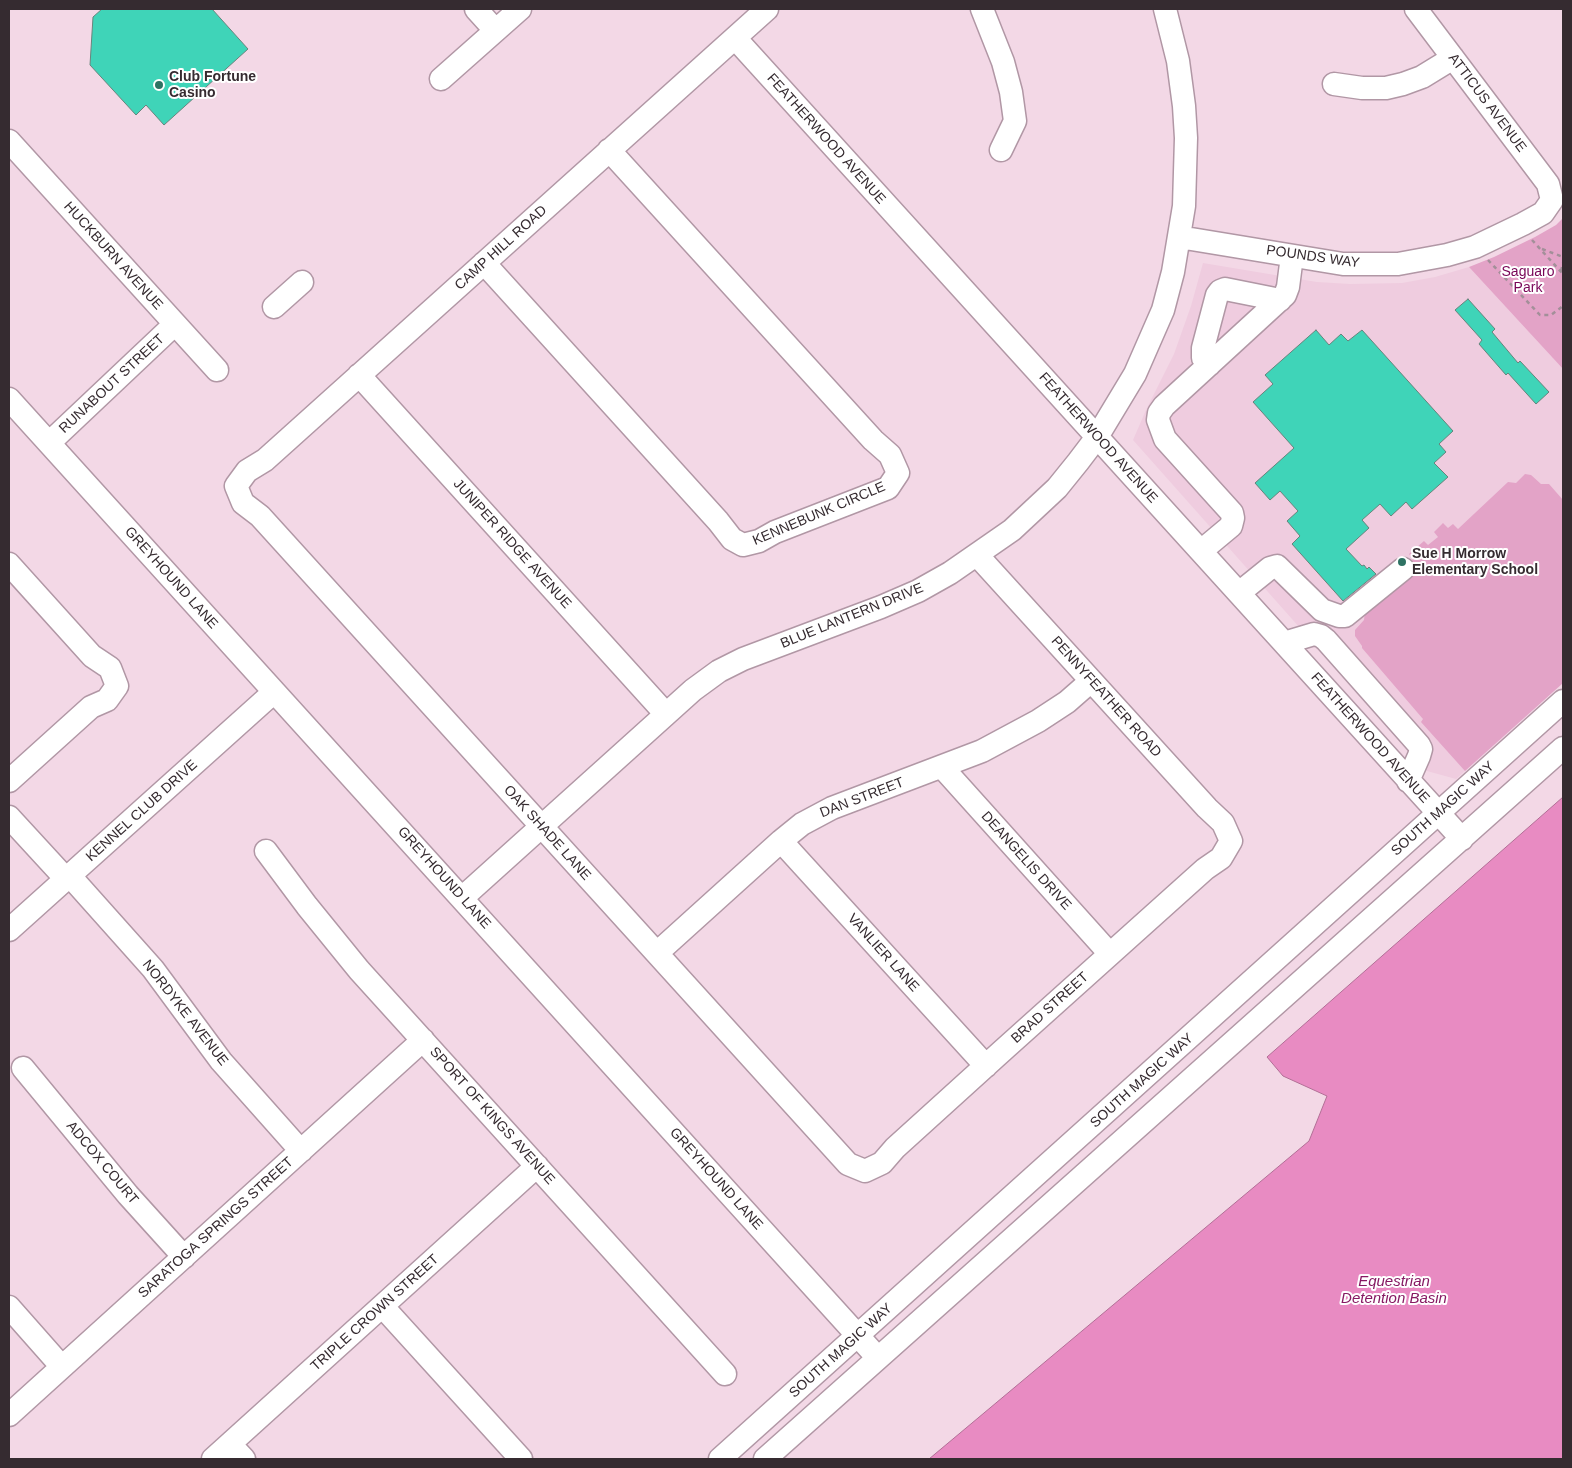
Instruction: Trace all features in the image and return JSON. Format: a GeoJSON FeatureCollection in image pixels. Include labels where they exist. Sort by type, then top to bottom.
{"type":"FeatureCollection","features":[{"type":"Feature","properties":{"kind":"street"},"geometry":{"type":"LineString","coordinates":[[476,9],[495,30]]}},
{"type":"Feature","properties":{"kind":"street"},"geometry":{"type":"LineString","coordinates":[[441,79],[520,9]]}},
{"type":"Feature","properties":{"kind":"street","name":"CAMP HILL ROAD"},"geometry":{"type":"LineString","coordinates":[[236,486],[247,471],[265,460],[767,9]]}},
{"type":"Feature","properties":{"kind":"street"},"geometry":{"type":"LineString","coordinates":[[982,9],[1003,62],[1015,121],[1001,150]]}},
{"type":"Feature","properties":{"kind":"street","name":"BLUE LANTERN DRIVE"},"geometry":{"type":"LineString","coordinates":[[462,898],[665,714],[719,671],[743,659],[881,607],[911,594],[950,573],[1012,530],[1046,499],[1078,462],[1097,437],[1135,374],[1163,310],[1180,237],[1184,206],[1186,138],[1184,106],[1178,61],[1165,9]]}},
{"type":"Feature","properties":{"kind":"street","name":"ATTICUS AVENUE"},"geometry":{"type":"LineString","coordinates":[[1416,9],[1548,184],[1552,200]]}},
{"type":"Feature","properties":{"kind":"street","name":"FEATHERWOOD AVENUE"},"geometry":{"type":"LineString","coordinates":[[735,38],[1462,839]]}},
{"type":"Feature","properties":{"kind":"street"},"geometry":{"type":"LineString","coordinates":[[1334,84],[1362,88],[1386,88],[1422,77],[1453,58]]}},
{"type":"Feature","properties":{"kind":"street","name":"HUCKBURN AVENUE"},"geometry":{"type":"LineString","coordinates":[[9,141],[217,370]]}},
{"type":"Feature","properties":{"kind":"street","name":"KENNEBUNK CIRCLE"},"geometry":{"type":"LineString","coordinates":[[484,263],[718,521],[732,539],[744,545],[759,541],[775,532],[888,488],[898,473],[890,455],[873,440],[609,150]]}},
{"type":"Feature","properties":{"kind":"street","name":"POUNDS WAY"},"geometry":{"type":"LineString","coordinates":[[1180,237],[1343,264],[1398,264],[1448,255],[1475,247],[1542,213],[1552,200]]}},
{"type":"Feature","properties":{"kind":"street"},"geometry":{"type":"LineString","coordinates":[[1200,551],[1231,526],[1234,518],[1232,513],[1165,439],[1158,420],[1160,412],[1164,406],[1285,295],[1288,287],[1292,256]]}},
{"type":"Feature","properties":{"kind":"street"},"geometry":{"type":"LineString","coordinates":[[274,307],[302,282]]}},
{"type":"Feature","properties":{"kind":"street"},"geometry":{"type":"LineString","coordinates":[[1209,365],[1203,358],[1203,348],[1217,295],[1220,291],[1225,289],[1280,300]]}},
{"type":"Feature","properties":{"kind":"street","name":"RUNABOUT STREET"},"geometry":{"type":"LineString","coordinates":[[49,443],[175,324]]}},
{"type":"Feature","properties":{"kind":"street","name":"JUNIPER RIDGE AVENUE"},"geometry":{"type":"LineString","coordinates":[[359,375],[665,714]]}},
{"type":"Feature","properties":{"kind":"street","name":"GREYHOUND LANE"},"geometry":{"type":"LineString","coordinates":[[9,399],[878,1358]]}},
{"type":"Feature","properties":{"kind":"street","name":"OAK SHADE LANE"},"geometry":{"type":"LineString","coordinates":[[236,486],[243,504],[260,516],[848,1164],[866,1171]]}},
{"type":"Feature","properties":{"kind":"street","name":"PENNYFEATHER ROAD"},"geometry":{"type":"LineString","coordinates":[[977,555],[1091,682],[1223,823],[1231,841]]}},
{"type":"Feature","properties":{"kind":"street"},"geometry":{"type":"LineString","coordinates":[[9,564],[92,656],[110,668],[117,686],[107,700],[91,707],[9,781]]}},
{"type":"Feature","properties":{"kind":"street"},"geometry":{"type":"LineString","coordinates":[[1239,593],[1270,568],[1277,566],[1322,610],[1339,616],[1346,616],[1403,569]]}},
{"type":"Feature","properties":{"kind":"street"},"geometry":{"type":"LineString","coordinates":[[1284,643],[1314,634],[1326,640],[1419,744],[1421,749],[1420,756],[1408,781]]}},
{"type":"Feature","properties":{"kind":"street","name":"DAN STREET"},"geometry":{"type":"LineString","coordinates":[[657,953],[802,824],[819,814],[982,751],[1031,725],[1067,702],[1091,682]]}},
{"type":"Feature","properties":{"kind":"street","name":"KENNEL CLUB DRIVE"},"geometry":{"type":"LineString","coordinates":[[9,930],[274,692]]}},
{"type":"Feature","properties":{"kind":"street","name":"SOUTH MAGIC WAY"},"geometry":{"type":"LineString","coordinates":[[720,1459],[1563,701]]}},
{"type":"Feature","properties":{"kind":"street"},"geometry":{"type":"LineString","coordinates":[[765,1459],[1563,748]]}},
{"type":"Feature","properties":{"kind":"street","name":"DEANGELIS DRIVE"},"geometry":{"type":"LineString","coordinates":[[942,767],[1110,954]]}},
{"type":"Feature","properties":{"kind":"street","name":"NORDYKE AVENUE"},"geometry":{"type":"LineString","coordinates":[[9,817],[152,969],[221,1061],[301,1151]]}},
{"type":"Feature","properties":{"kind":"street","name":"VANLIER LANE"},"geometry":{"type":"LineString","coordinates":[[781,841],[986,1066]]}},
{"type":"Feature","properties":{"kind":"street","name":"BRAD STREET"},"geometry":{"type":"LineString","coordinates":[[866,1171],[882,1163],[895,1148],[1110,954],[1205,869],[1221,858],[1231,841]]}},
{"type":"Feature","properties":{"kind":"street","name":"SPORT OF KINGS AVENUE"},"geometry":{"type":"LineString","coordinates":[[266,851],[358,970],[725,1374]]}},
{"type":"Feature","properties":{"kind":"street","name":"SARATOGA SPRINGS STREET"},"geometry":{"type":"LineString","coordinates":[[9,1415],[422,1040]]}},
{"type":"Feature","properties":{"kind":"street","name":"ADCOX COURT"},"geometry":{"type":"LineString","coordinates":[[23,1068],[123,1189],[184,1257]]}},
{"type":"Feature","properties":{"kind":"street","name":"TRIPLE CROWN STREET"},"geometry":{"type":"LineString","coordinates":[[213,1459],[237,1452],[383,1307],[537,1166]]}},
{"type":"Feature","properties":{"kind":"street"},"geometry":{"type":"LineString","coordinates":[[383,1307],[521,1459]]}},
{"type":"Feature","properties":{"kind":"street"},"geometry":{"type":"LineString","coordinates":[[9,1308],[62,1367]]}},
{"type":"Feature","properties":{"kind":"path"},"geometry":{"type":"LineString","coordinates":[[1529,237],[1562,272]]}},
{"type":"Feature","properties":{"kind":"path"},"geometry":{"type":"LineString","coordinates":[[1540,248],[1563,257]]}},
{"type":"Feature","properties":{"kind":"path"},"geometry":{"type":"LineString","coordinates":[[1485,258],[1540,315],[1551,315],[1563,306]]}},
{"type":"Feature","properties":{"kind":"path"},"geometry":{"type":"LineString","coordinates":[[1562,272],[1563,263]]}},
{"type":"Feature","properties":{"kind":"shaded area","name":"Sue H Morrow Elementary School"},"geometry":{"type":"Polygon","coordinates":[[[1203,263],[1317,282],[1350,284],[1402,283],[1435,277],[1469,267],[1563,369],[1563,683],[1456,779],[1427,771],[1133,440],[1174,354],[1191,306],[1203,263]]]}},
{"type":"Feature","properties":{"kind":"green space","name":"Saguaro Park"},"geometry":{"type":"Polygon","coordinates":[[[1563,218],[1563,369],[1469,267],[1535,237],[1556,225],[1563,218]]]}},
{"type":"Feature","properties":{"kind":"green space"},"geometry":{"type":"Polygon","coordinates":[[[1525,474],[1531,475],[1541,484],[1549,484],[1563,500],[1563,683],[1465,771],[1421,722],[1423,719],[1362,648],[1355,636],[1355,630],[1364,620],[1365,611],[1413,559],[1409,554],[1424,541],[1428,545],[1438,537],[1434,532],[1443,523],[1448,528],[1453,524],[1458,529],[1508,482],[1516,483],[1525,474]]]}},
{"type":"Feature","properties":{"kind":"water","name":"Equestrian Detention Basin"},"geometry":{"type":"Polygon","coordinates":[[[1563,797],[1563,1459],[929,1459],[1309,1141],[1327,1096],[1283,1076],[1267,1057],[1563,797]]]}},
{"type":"Feature","properties":{"kind":"building","name":"Club Fortune Casino"},"geometry":{"type":"Polygon","coordinates":[[[102,9],[212,9],[248,49],[164,125],[146,105],[136,115],[90,65],[93,17],[102,9]]]}},
{"type":"Feature","properties":{"kind":"building"},"geometry":{"type":"Polygon","coordinates":[[[1468,299],[1495,329],[1492,332],[1518,363],[1520,361],[1549,392],[1536,404],[1508,373],[1506,375],[1479,344],[1482,340],[1455,310],[1468,299]]]}},
{"type":"Feature","properties":{"kind":"building","name":"Sue H Morrow Elementary School"},"geometry":{"type":"Polygon","coordinates":[[[1316,330],[1329,345],[1341,334],[1348,341],[1362,330],[1453,431],[1439,444],[1446,452],[1434,463],[1448,477],[1412,509],[1406,502],[1391,516],[1380,504],[1362,520],[1369,528],[1346,549],[1362,566],[1364,565],[1367,569],[1369,567],[1376,574],[1343,601],[1292,544],[1300,536],[1287,521],[1298,511],[1280,491],[1270,500],[1255,483],[1294,448],[1253,402],[1273,384],[1265,375],[1316,330]]]}},
{"type":"Feature","properties":{"kind":"place","name":"Club Fortune Casino"},"geometry":{"type":"Point","coordinates":[159,85]}},
{"type":"Feature","properties":{"kind":"place","name":"Sue H Morrow Elementary School"},"geometry":{"type":"Point","coordinates":[1402,562]}}]}
